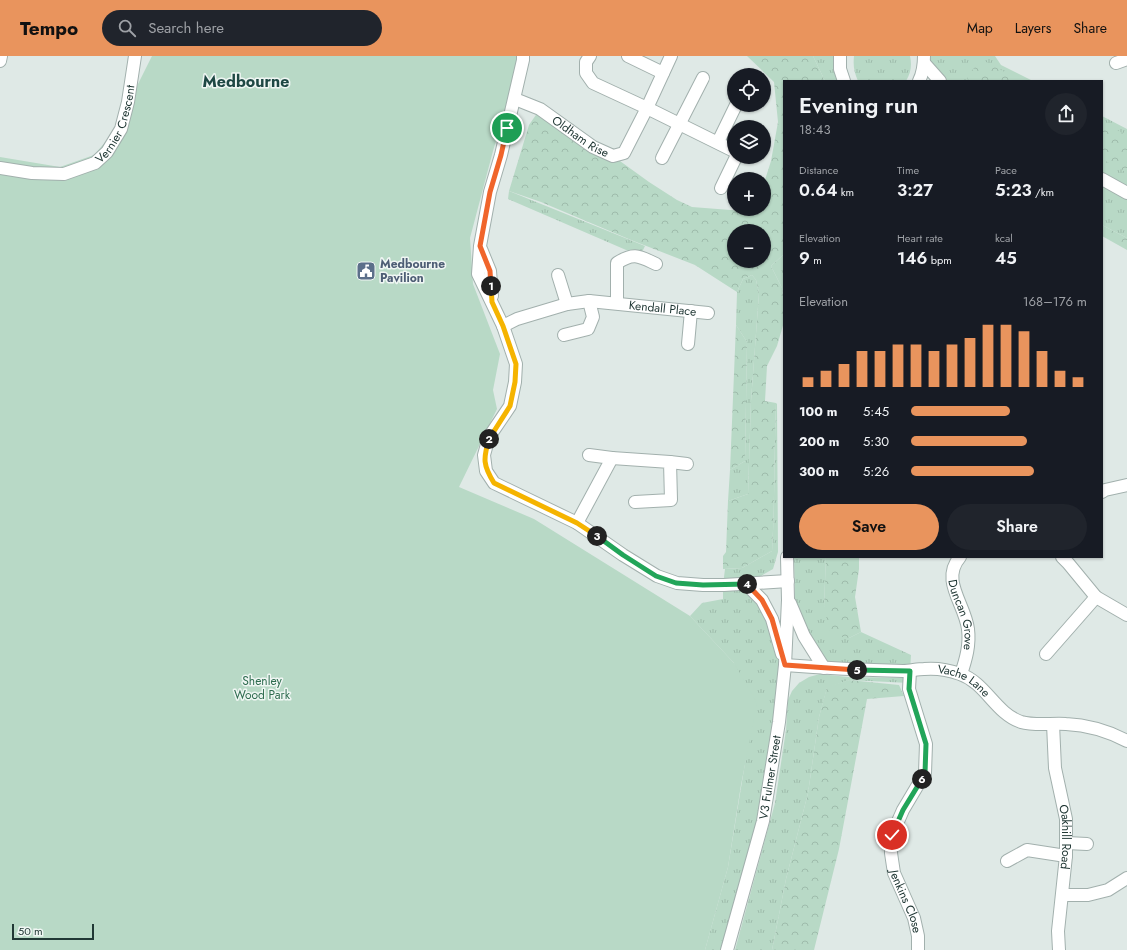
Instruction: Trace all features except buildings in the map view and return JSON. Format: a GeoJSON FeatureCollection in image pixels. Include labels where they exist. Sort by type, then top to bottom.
{"type":"FeatureCollection","features":[{"type":"Feature","properties":{"kind":"street"},"geometry":{"type":"LineString","coordinates":[[0,61],[1,56]]}},
{"type":"Feature","properties":{"kind":"street","name":"Vernier Crescent"},"geometry":{"type":"LineString","coordinates":[[0,168],[32,173],[64,174],[95,163],[108,152],[120,129],[128,102],[135,56]]}},
{"type":"Feature","properties":{"kind":"street"},"geometry":{"type":"LineString","coordinates":[[523,56],[515,99],[490,192],[480,246],[478,274],[503,326],[516,364],[515,382],[510,406],[490,437],[484,455],[486,471],[494,483],[577,523],[656,576],[676,583],[703,585],[788,582],[787,558]]}},
{"type":"Feature","properties":{"kind":"street"},"geometry":{"type":"LineString","coordinates":[[590,56],[586,62],[586,73],[593,83],[727,147]]}},
{"type":"Feature","properties":{"kind":"street"},"geometry":{"type":"LineString","coordinates":[[628,56],[663,73]]}},
{"type":"Feature","properties":{"kind":"street","name":"Oldham Rise"},"geometry":{"type":"LineString","coordinates":[[515,99],[540,110],[593,147],[612,156],[624,152],[647,108],[671,56]]}},
{"type":"Feature","properties":{"kind":"street"},"geometry":{"type":"LineString","coordinates":[[840,56],[840,69],[844,80]]}},
{"type":"Feature","properties":{"kind":"street"},"geometry":{"type":"LineString","coordinates":[[920,80],[922,75],[924,60]]}},
{"type":"Feature","properties":{"kind":"street"},"geometry":{"type":"LineString","coordinates":[[924,60],[939,80]]}},
{"type":"Feature","properties":{"kind":"street"},"geometry":{"type":"LineString","coordinates":[[662,158],[703,78]]}},
{"type":"Feature","properties":{"kind":"street"},"geometry":{"type":"LineString","coordinates":[[718,142],[733,112]]}},
{"type":"Feature","properties":{"kind":"street"},"geometry":{"type":"LineString","coordinates":[[721,188],[733,164]]}},
{"type":"Feature","properties":{"kind":"street"},"geometry":{"type":"LineString","coordinates":[[1103,180],[1127,193]]}},
{"type":"Feature","properties":{"kind":"street","name":"Kendall Place"},"geometry":{"type":"LineString","coordinates":[[617,303],[617,263],[627,257],[640,256],[656,264]]}},
{"type":"Feature","properties":{"kind":"street"},"geometry":{"type":"LineString","coordinates":[[558,275],[567,304]]}},
{"type":"Feature","properties":{"kind":"street"},"geometry":{"type":"LineString","coordinates":[[564,335],[588,329],[593,317],[589,301]]}},
{"type":"Feature","properties":{"kind":"street","name":"Kendall Place"},"geometry":{"type":"LineString","coordinates":[[503,326],[517,319],[567,304],[589,301],[708,313]]}},
{"type":"Feature","properties":{"kind":"street"},"geometry":{"type":"LineString","coordinates":[[688,344],[691,312]]}},
{"type":"Feature","properties":{"kind":"street"},"geometry":{"type":"LineString","coordinates":[[589,456],[687,464]]}},
{"type":"Feature","properties":{"kind":"street"},"geometry":{"type":"LineString","coordinates":[[577,523],[612,458]]}},
{"type":"Feature","properties":{"kind":"street"},"geometry":{"type":"LineString","coordinates":[[635,502],[677,500],[670,462]]}},
{"type":"Feature","properties":{"kind":"street"},"geometry":{"type":"LineString","coordinates":[[1103,491],[1127,485]]}},
{"type":"Feature","properties":{"kind":"street","name":"Duncan Grove"},"geometry":{"type":"LineString","coordinates":[[959,558],[953,570],[952,579],[956,595],[963,610],[968,627],[967,650],[961,674]]}},
{"type":"Feature","properties":{"kind":"street"},"geometry":{"type":"LineString","coordinates":[[1063,558],[1096,598],[1127,615]]}},
{"type":"Feature","properties":{"kind":"street","name":"V3 Fulmer Street"},"geometry":{"type":"LineString","coordinates":[[727,950],[763,821],[779,722],[785,665],[788,582]]}},
{"type":"Feature","properties":{"kind":"street"},"geometry":{"type":"LineString","coordinates":[[746,584],[762,600],[772,619],[785,665]]}},
{"type":"Feature","properties":{"kind":"street"},"geometry":{"type":"LineString","coordinates":[[1046,654],[1096,598]]}},
{"type":"Feature","properties":{"kind":"street"},"geometry":{"type":"LineString","coordinates":[[788,600],[804,636],[824,668]]}},
{"type":"Feature","properties":{"kind":"street","name":"Vache Lane"},"geometry":{"type":"LineString","coordinates":[[785,665],[910,671],[943,669],[961,674],[971,679],[981,687],[996,706],[1003,712],[1020,721],[1031,724],[1069,724],[1097,728],[1127,741]]}},
{"type":"Feature","properties":{"kind":"street","name":"Jenkins Close"},"geometry":{"type":"LineString","coordinates":[[910,671],[909,689],[926,744],[925,773],[900,817],[892,835],[891,853],[894,873],[914,918],[918,936],[918,950]]}},
{"type":"Feature","properties":{"kind":"street","name":"Oakhill Road"},"geometry":{"type":"LineString","coordinates":[[1053,724],[1055,768],[1066,818],[1067,843],[1063,895],[1058,932],[1059,950]]}},
{"type":"Feature","properties":{"kind":"street"},"geometry":{"type":"LineString","coordinates":[[1067,843],[1086,844]]}},
{"type":"Feature","properties":{"kind":"street"},"geometry":{"type":"LineString","coordinates":[[1007,861],[1026,850],[1066,856]]}},
{"type":"Feature","properties":{"kind":"street"},"geometry":{"type":"LineString","coordinates":[[1063,895],[1088,895],[1108,890],[1127,878]]}},
{"type":"Feature","properties":{"kind":"green space","name":"Shenley Wood Park"},"geometry":{"type":"Polygon","coordinates":[[[152,56],[517,56],[516,75],[493,151],[470,238],[473,284],[500,354],[493,390],[497,409],[459,487],[534,519],[690,616],[734,663],[757,703],[741,785],[728,867],[705,950],[0,950],[0,157],[60,167],[94,155],[114,132],[152,56]]]}},
{"type":"Feature","properties":{"kind":"green space"},"geometry":{"type":"Polygon","coordinates":[[[747,56],[813,56],[825,80],[783,80],[783,255],[771,266],[782,288],[783,325],[777,346],[767,366],[765,401],[776,403],[772,551],[742,568],[723,569],[723,556],[726,552],[728,501],[748,494],[751,401],[759,293],[756,280],[752,275],[743,279],[737,292],[695,265],[541,202],[509,191],[529,125],[540,109],[613,156],[677,200],[692,207],[727,210],[727,216],[771,216],[771,172],[768,172],[778,122],[774,82],[771,79],[771,68],[759,68],[747,56]]]}},
{"type":"Feature","properties":{"kind":"green space"},"geometry":{"type":"Polygon","coordinates":[[[813,56],[840,56],[844,80],[825,80],[813,56]]]}},
{"type":"Feature","properties":{"kind":"green space"},"geometry":{"type":"Polygon","coordinates":[[[854,56],[910,56],[911,66],[907,80],[858,80],[854,69],[854,56]]]}},
{"type":"Feature","properties":{"kind":"green space"},"geometry":{"type":"Polygon","coordinates":[[[923,56],[995,56],[1001,65],[1031,80],[939,80],[923,56]]]}},
{"type":"Feature","properties":{"kind":"green space"},"geometry":{"type":"Polygon","coordinates":[[[986,62],[1020,80],[968,80],[967,76],[975,67],[986,62]]]}},
{"type":"Feature","properties":{"kind":"green space"},"geometry":{"type":"Polygon","coordinates":[[[1103,117],[1127,129],[1127,238],[1103,226],[1103,117]]]}},
{"type":"Feature","properties":{"kind":"green space"},"geometry":{"type":"Polygon","coordinates":[[[1103,122],[1127,136],[1127,173],[1103,160],[1103,122]]]}},
{"type":"Feature","properties":{"kind":"green space"},"geometry":{"type":"Polygon","coordinates":[[[509,191],[645,246],[640,256],[508,199],[509,191]]]}},
{"type":"Feature","properties":{"kind":"green space"},"geometry":{"type":"Polygon","coordinates":[[[1103,226],[1127,238],[1127,250],[1103,237],[1103,226]]]}},
{"type":"Feature","properties":{"kind":"green space"},"geometry":{"type":"Polygon","coordinates":[[[783,255],[783,296],[782,288],[771,266],[783,255]]]}},
{"type":"Feature","properties":{"kind":"green space"},"geometry":{"type":"Polygon","coordinates":[[[752,275],[756,280],[759,293],[751,401],[748,494],[728,501],[730,470],[745,461],[747,342],[736,325],[737,292],[743,279],[752,275]]]}},
{"type":"Feature","properties":{"kind":"green space"},"geometry":{"type":"Polygon","coordinates":[[[736,325],[747,342],[745,461],[730,470],[736,325]]]}},
{"type":"Feature","properties":{"kind":"green space"},"geometry":{"type":"Polygon","coordinates":[[[776,403],[778,552],[773,569],[747,584],[762,600],[785,665],[763,821],[727,950],[705,950],[728,867],[746,757],[734,663],[690,616],[702,603],[723,599],[725,569],[742,568],[772,551],[776,403]]]}},
{"type":"Feature","properties":{"kind":"green space"},"geometry":{"type":"Polygon","coordinates":[[[794,558],[826,558],[824,606],[849,638],[861,632],[911,655],[910,671],[824,668],[804,636],[795,598],[794,558]]]}},
{"type":"Feature","properties":{"kind":"green space"},"geometry":{"type":"Polygon","coordinates":[[[826,558],[859,558],[855,597],[861,632],[849,638],[830,635],[824,606],[826,558]]]}},
{"type":"Feature","properties":{"kind":"green space"},"geometry":{"type":"Polygon","coordinates":[[[820,674],[848,677],[909,678],[909,683],[849,680],[827,688],[819,717],[808,793],[786,879],[772,950],[735,950],[775,803],[786,730],[788,700],[792,691],[799,683],[809,677],[820,674]]]}},
{"type":"Feature","properties":{"kind":"green space"},"geometry":{"type":"Polygon","coordinates":[[[849,680],[899,685],[904,696],[867,699],[839,849],[814,950],[772,950],[786,879],[808,793],[819,717],[827,687],[849,680]]]}},
{"type":"Feature","properties":{"kind":"place","name":"Medbourne Pavilion"},"geometry":{"type":"Point","coordinates":[366,271]}},
{"type":"Feature","properties":{"kind":"district","name":"Medbourne"},"geometry":{"type":"Point","coordinates":[246,81]}},
{"type":"Feature","properties":{"kind":"route"},"geometry":{"type":"LineString","coordinates":[[507,128],[490,192],[480,246],[490,271],[492,302],[503,326],[516,364],[515,382],[510,406],[490,437],[484,455],[486,471],[494,483],[577,523],[656,576],[676,583],[703,585],[746,584],[762,600],[772,619],[785,665],[853,670],[910,671],[909,689],[926,744],[925,773],[903,810],[892,835]]}}]}
